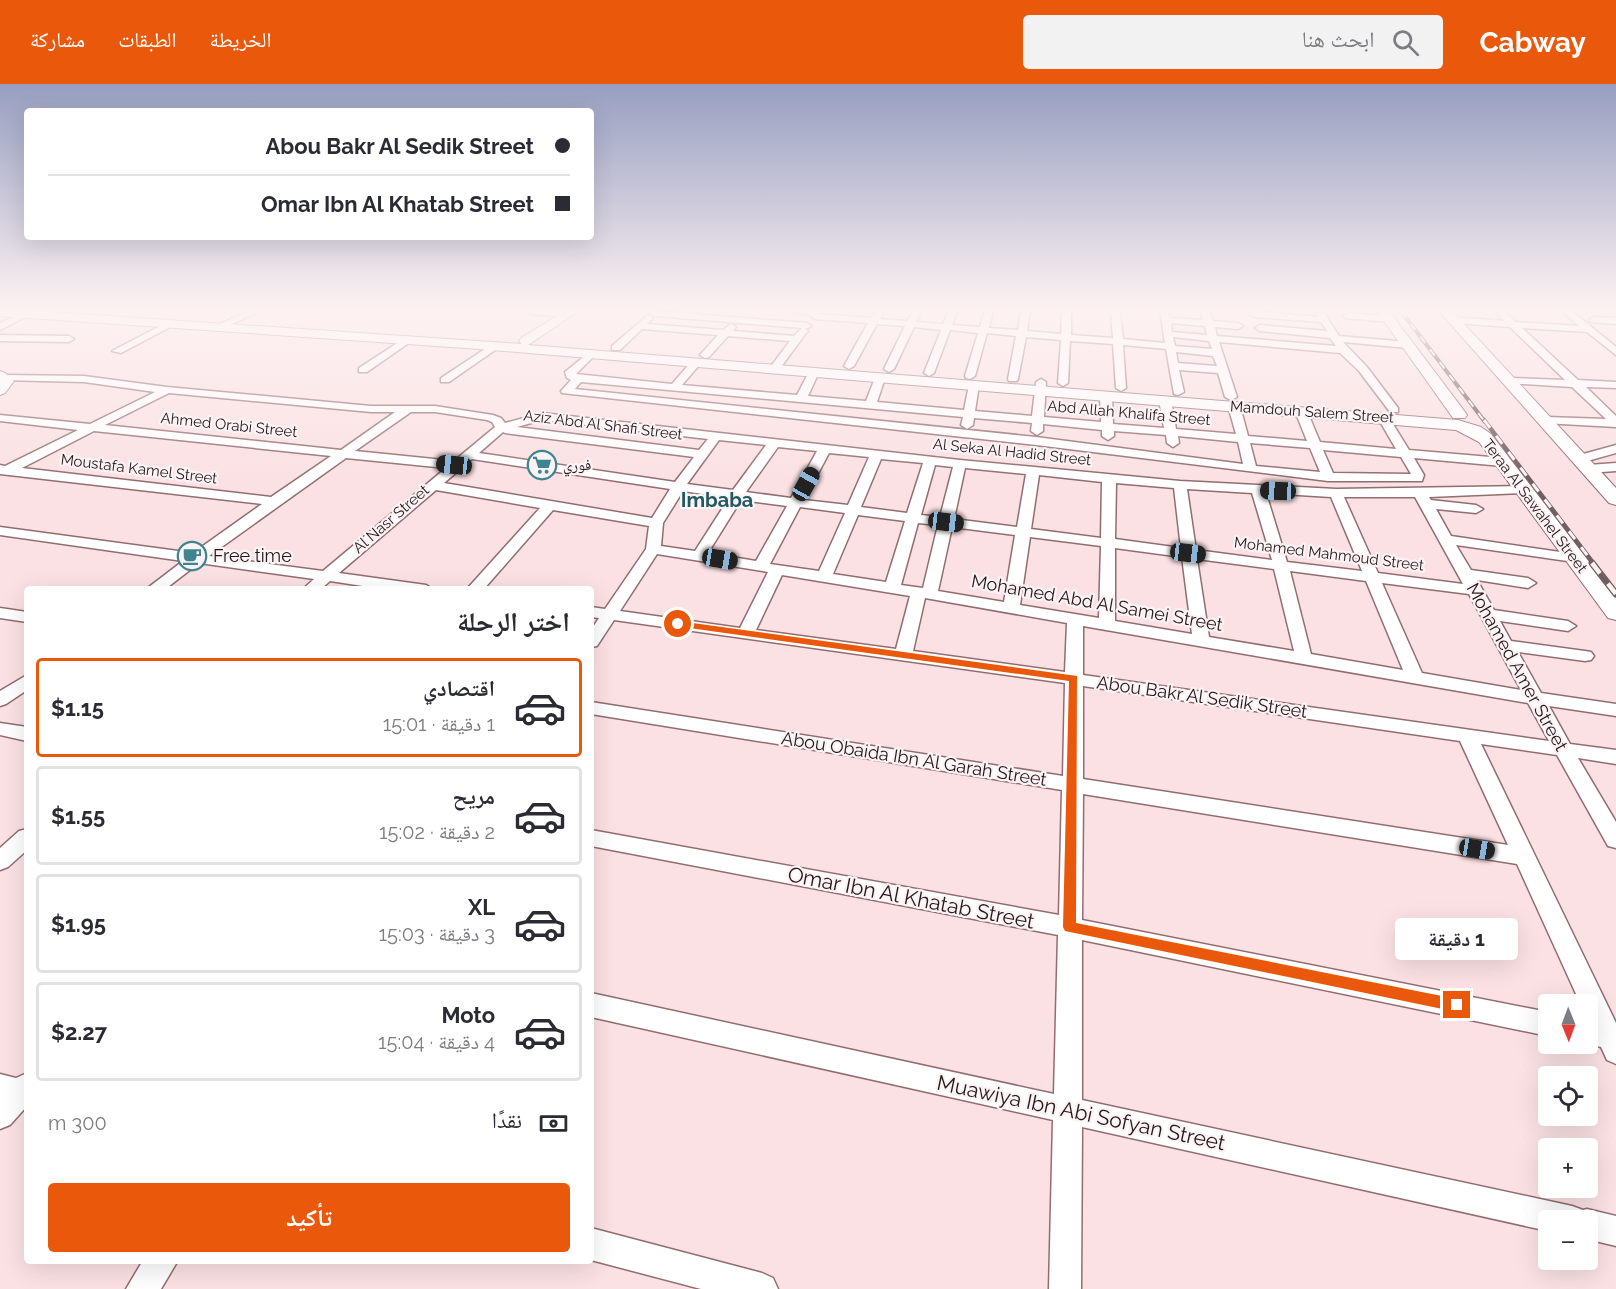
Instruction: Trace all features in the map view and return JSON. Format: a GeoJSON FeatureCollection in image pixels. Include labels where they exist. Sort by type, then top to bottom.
{"type":"FeatureCollection","features":[{"type":"Feature","properties":{"kind":"main road","name":"Mamdouh Salem Street"},"geometry":{"type":"LineString","coordinates":[[789,367],[814,372],[929,373],[972,381],[1013,379],[1040,386],[1064,383],[1121,388],[1172,396],[1389,414],[1439,422]]}},
{"type":"Feature","properties":{"kind":"main road","name":"Mamdouh Salem Street"},"geometry":{"type":"LineString","coordinates":[[855,367],[885,374],[1040,386],[1107,396],[1172,396]]}},
{"type":"Feature","properties":{"kind":"main road","name":"Mamdouh Salem Street"},"geometry":{"type":"LineString","coordinates":[[1233,401],[1301,411],[1459,415],[1424,367]]}},
{"type":"Feature","properties":{"kind":"main road"},"geometry":{"type":"LineString","coordinates":[[1498,367],[1616,500]]}},
{"type":"Feature","properties":{"kind":"main road","name":"Teraa Al Sawahel Street"},"geometry":{"type":"LineString","coordinates":[[1439,422],[1475,431],[1485,438],[1616,613]]}},
{"type":"Feature","properties":{"kind":"street"},"geometry":{"type":"LineString","coordinates":[[445,380],[463,367]]}},
{"type":"Feature","properties":{"kind":"street"},"geometry":{"type":"LineString","coordinates":[[576,367],[570,372],[571,376],[578,379]]}},
{"type":"Feature","properties":{"kind":"street"},"geometry":{"type":"LineString","coordinates":[[675,387],[693,367]]}},
{"type":"Feature","properties":{"kind":"street"},"geometry":{"type":"LineString","coordinates":[[870,405],[888,367]]}},
{"type":"Feature","properties":{"kind":"street"},"geometry":{"type":"LineString","coordinates":[[929,373],[931,367]]}},
{"type":"Feature","properties":{"kind":"street"},"geometry":{"type":"LineString","coordinates":[[966,433],[975,367]]}},
{"type":"Feature","properties":{"kind":"street"},"geometry":{"type":"LineString","coordinates":[[1013,379],[1015,367]]}},
{"type":"Feature","properties":{"kind":"street"},"geometry":{"type":"LineString","coordinates":[[1064,383],[1065,367]]}},
{"type":"Feature","properties":{"kind":"street"},"geometry":{"type":"LineString","coordinates":[[1120,367],[1121,388]]}},
{"type":"Feature","properties":{"kind":"street"},"geometry":{"type":"LineString","coordinates":[[1174,367],[1171,432],[1176,459]]}},
{"type":"Feature","properties":{"kind":"street"},"geometry":{"type":"LineString","coordinates":[[1189,367],[1223,370],[1251,469]]}},
{"type":"Feature","properties":{"kind":"street"},"geometry":{"type":"LineString","coordinates":[[1361,367],[1389,414],[1404,453]]}},
{"type":"Feature","properties":{"kind":"street"},"geometry":{"type":"LineString","coordinates":[[1558,367],[1616,423]]}},
{"type":"Feature","properties":{"kind":"street"},"geometry":{"type":"LineString","coordinates":[[801,399],[814,372]]}},
{"type":"Feature","properties":{"kind":"street"},"geometry":{"type":"LineString","coordinates":[[1,381],[84,379],[167,390],[371,409],[441,410],[489,417],[497,420],[501,428]]}},
{"type":"Feature","properties":{"kind":"street","name":"Abd Allah Khalifa Street"},"geometry":{"type":"LineString","coordinates":[[578,379],[1502,462]]}},
{"type":"Feature","properties":{"kind":"street","name":"Al Seka Al Hadid Street"},"geometry":{"type":"LineString","coordinates":[[578,379],[566,392],[966,433],[1328,477],[1417,478],[1418,475],[1404,453]]}},
{"type":"Feature","properties":{"kind":"street"},"geometry":{"type":"LineString","coordinates":[[1511,381],[1616,385]]}},
{"type":"Feature","properties":{"kind":"street"},"geometry":{"type":"LineString","coordinates":[[1036,441],[1040,386]]}},
{"type":"Feature","properties":{"kind":"street"},"geometry":{"type":"LineString","coordinates":[[2,471],[167,390]]}},
{"type":"Feature","properties":{"kind":"street"},"geometry":{"type":"LineString","coordinates":[[1107,396],[1109,450]]}},
{"type":"Feature","properties":{"kind":"street"},"geometry":{"type":"LineString","coordinates":[[158,586],[274,501],[408,409]]}},
{"type":"Feature","properties":{"kind":"street"},"geometry":{"type":"LineString","coordinates":[[1301,411],[1328,477]]}},
{"type":"Feature","properties":{"kind":"street","name":"Al Seka Al Hadid Street"},"geometry":{"type":"LineString","coordinates":[[501,428],[527,419],[549,416],[960,464],[1258,490],[1423,499],[1523,489]]}},
{"type":"Feature","properties":{"kind":"street","name":"Ahmed Orabi Street"},"geometry":{"type":"LineString","coordinates":[[0,418],[454,465]]}},
{"type":"Feature","properties":{"kind":"street"},"geometry":{"type":"LineString","coordinates":[[1547,421],[1616,423]]}},
{"type":"Feature","properties":{"kind":"street","name":"Aziz Abd Al Shafi Street"},"geometry":{"type":"LineString","coordinates":[[501,428],[702,454]]}},
{"type":"Feature","properties":{"kind":"street","name":"Al Nasr Street"},"geometry":{"type":"LineString","coordinates":[[315,586],[454,465],[501,428]]}},
{"type":"Feature","properties":{"kind":"street"},"geometry":{"type":"LineString","coordinates":[[594,638],[653,549],[656,523],[679,486],[717,435]]}},
{"type":"Feature","properties":{"kind":"street"},"geometry":{"type":"LineString","coordinates":[[699,556],[737,495],[775,442]]}},
{"type":"Feature","properties":{"kind":"street"},"geometry":{"type":"LineString","coordinates":[[746,633],[795,502],[825,448]]}},
{"type":"Feature","properties":{"kind":"street"},"geometry":{"type":"LineString","coordinates":[[1584,464],[1616,449]]}},
{"type":"Feature","properties":{"kind":"street"},"geometry":{"type":"LineString","coordinates":[[824,577],[878,454]]}},
{"type":"Feature","properties":{"kind":"street","name":"Mohamed Mahmoud Street"},"geometry":{"type":"LineString","coordinates":[[467,455],[737,495],[1473,590]]}},
{"type":"Feature","properties":{"kind":"street"},"geometry":{"type":"LineString","coordinates":[[892,588],[930,460]]}},
{"type":"Feature","properties":{"kind":"street"},"geometry":{"type":"LineString","coordinates":[[903,655],[946,522],[960,464]]}},
{"type":"Feature","properties":{"kind":"street"},"geometry":{"type":"LineString","coordinates":[[1584,464],[1616,467]]}},
{"type":"Feature","properties":{"kind":"street"},"geometry":{"type":"LineString","coordinates":[[1011,608],[1033,470]]}},
{"type":"Feature","properties":{"kind":"street","name":"Moustafa Kamel Street"},"geometry":{"type":"LineString","coordinates":[[2,471],[274,501]]}},
{"type":"Feature","properties":{"kind":"street"},"geometry":{"type":"LineString","coordinates":[[1107,625],[1109,478]]}},
{"type":"Feature","properties":{"kind":"street"},"geometry":{"type":"LineString","coordinates":[[431,485],[656,523]]}},
{"type":"Feature","properties":{"kind":"street"},"geometry":{"type":"LineString","coordinates":[[1180,485],[1201,641]]}},
{"type":"Feature","properties":{"kind":"street"},"geometry":{"type":"LineString","coordinates":[[1258,490],[1281,565],[1304,659]]}},
{"type":"Feature","properties":{"kind":"street"},"geometry":{"type":"LineString","coordinates":[[1336,493],[1415,678]]}},
{"type":"Feature","properties":{"kind":"street"},"geometry":{"type":"LineString","coordinates":[[1423,499],[1476,509]]}},
{"type":"Feature","properties":{"kind":"street","name":"Mohamed Amer Street"},"geometry":{"type":"LineString","coordinates":[[1423,499],[1562,748],[1607,814],[1616,840]]}},
{"type":"Feature","properties":{"kind":"street"},"geometry":{"type":"LineString","coordinates":[[478,586],[550,505]]}},
{"type":"Feature","properties":{"kind":"street"},"geometry":{"type":"LineString","coordinates":[[0,531],[397,586]]}},
{"type":"Feature","properties":{"kind":"street"},"geometry":{"type":"LineString","coordinates":[[1445,539],[1574,558]]}},
{"type":"Feature","properties":{"kind":"street","name":"Mohamed Abd Al Samei Street"},"geometry":{"type":"LineString","coordinates":[[653,549],[1616,710]]}},
{"type":"Feature","properties":{"kind":"street"},"geometry":{"type":"LineString","coordinates":[[1464,574],[1528,583]]}},
{"type":"Feature","properties":{"kind":"street","name":"Abou Bakr Al Sedik Street"},"geometry":{"type":"LineString","coordinates":[[594,612],[1616,757]]}},
{"type":"Feature","properties":{"kind":"street"},"geometry":{"type":"LineString","coordinates":[[0,613],[24,617]]}},
{"type":"Feature","properties":{"kind":"street"},"geometry":{"type":"LineString","coordinates":[[1487,614],[1568,626]]}},
{"type":"Feature","properties":{"kind":"street"},"geometry":{"type":"LineString","coordinates":[[1065,1289],[1075,619]]}},
{"type":"Feature","properties":{"kind":"street"},"geometry":{"type":"LineString","coordinates":[[1504,645],[1585,657]]}},
{"type":"Feature","properties":{"kind":"street"},"geometry":{"type":"LineString","coordinates":[[0,700],[24,683]]}},
{"type":"Feature","properties":{"kind":"street","name":"Abou Obaida Ibn Al Garah Street"},"geometry":{"type":"LineString","coordinates":[[594,708],[1522,856]]}},
{"type":"Feature","properties":{"kind":"street"},"geometry":{"type":"LineString","coordinates":[[0,729],[24,733]]}},
{"type":"Feature","properties":{"kind":"street"},"geometry":{"type":"LineString","coordinates":[[1467,735],[1607,1039]]}},
{"type":"Feature","properties":{"kind":"street","name":"Omar Ibn Al Khatab Street"},"geometry":{"type":"LineString","coordinates":[[594,839],[1069,927],[1538,1022]]}},
{"type":"Feature","properties":{"kind":"street"},"geometry":{"type":"LineString","coordinates":[[0,861],[24,840]]}},
{"type":"Feature","properties":{"kind":"street","name":"Muawiya Ibn Abi Sofyan Street"},"geometry":{"type":"LineString","coordinates":[[594,1006],[1538,1214]]}},
{"type":"Feature","properties":{"kind":"street"},"geometry":{"type":"LineString","coordinates":[[0,1115],[16,1089]]}},
{"type":"Feature","properties":{"kind":"street"},"geometry":{"type":"LineString","coordinates":[[1598,1227],[1616,1231]]}},
{"type":"Feature","properties":{"kind":"street"},"geometry":{"type":"LineString","coordinates":[[594,1245],[762,1289]]}},
{"type":"Feature","properties":{"kind":"street"},"geometry":{"type":"LineString","coordinates":[[142,1289],[160,1264]]}},
{"type":"Feature","properties":{"kind":"railway"},"geometry":{"type":"LineString","coordinates":[[1444,367],[1485,422]]}},
{"type":"Feature","properties":{"kind":"railway"},"geometry":{"type":"LineString","coordinates":[[1484,420],[1594,564]]}},
{"type":"Feature","properties":{"kind":"railway"},"geometry":{"type":"LineString","coordinates":[[1592,563],[1616,594]]}},
{"type":"Feature","properties":{"kind":"place","name":"فوري"},"geometry":{"type":"Point","coordinates":[542,465]}},
{"type":"Feature","properties":{"kind":"place","name":"Free time"},"geometry":{"type":"Point","coordinates":[192,556]}},
{"type":"Feature","properties":{"kind":"district","name":"Imbaba"},"geometry":{"type":"Point","coordinates":[717,500]}},
{"type":"Feature","properties":{"kind":"route"},"geometry":{"type":"LineString","coordinates":[[678,624],[1074,679],[1069,927],[1457,1005]]}}]}
